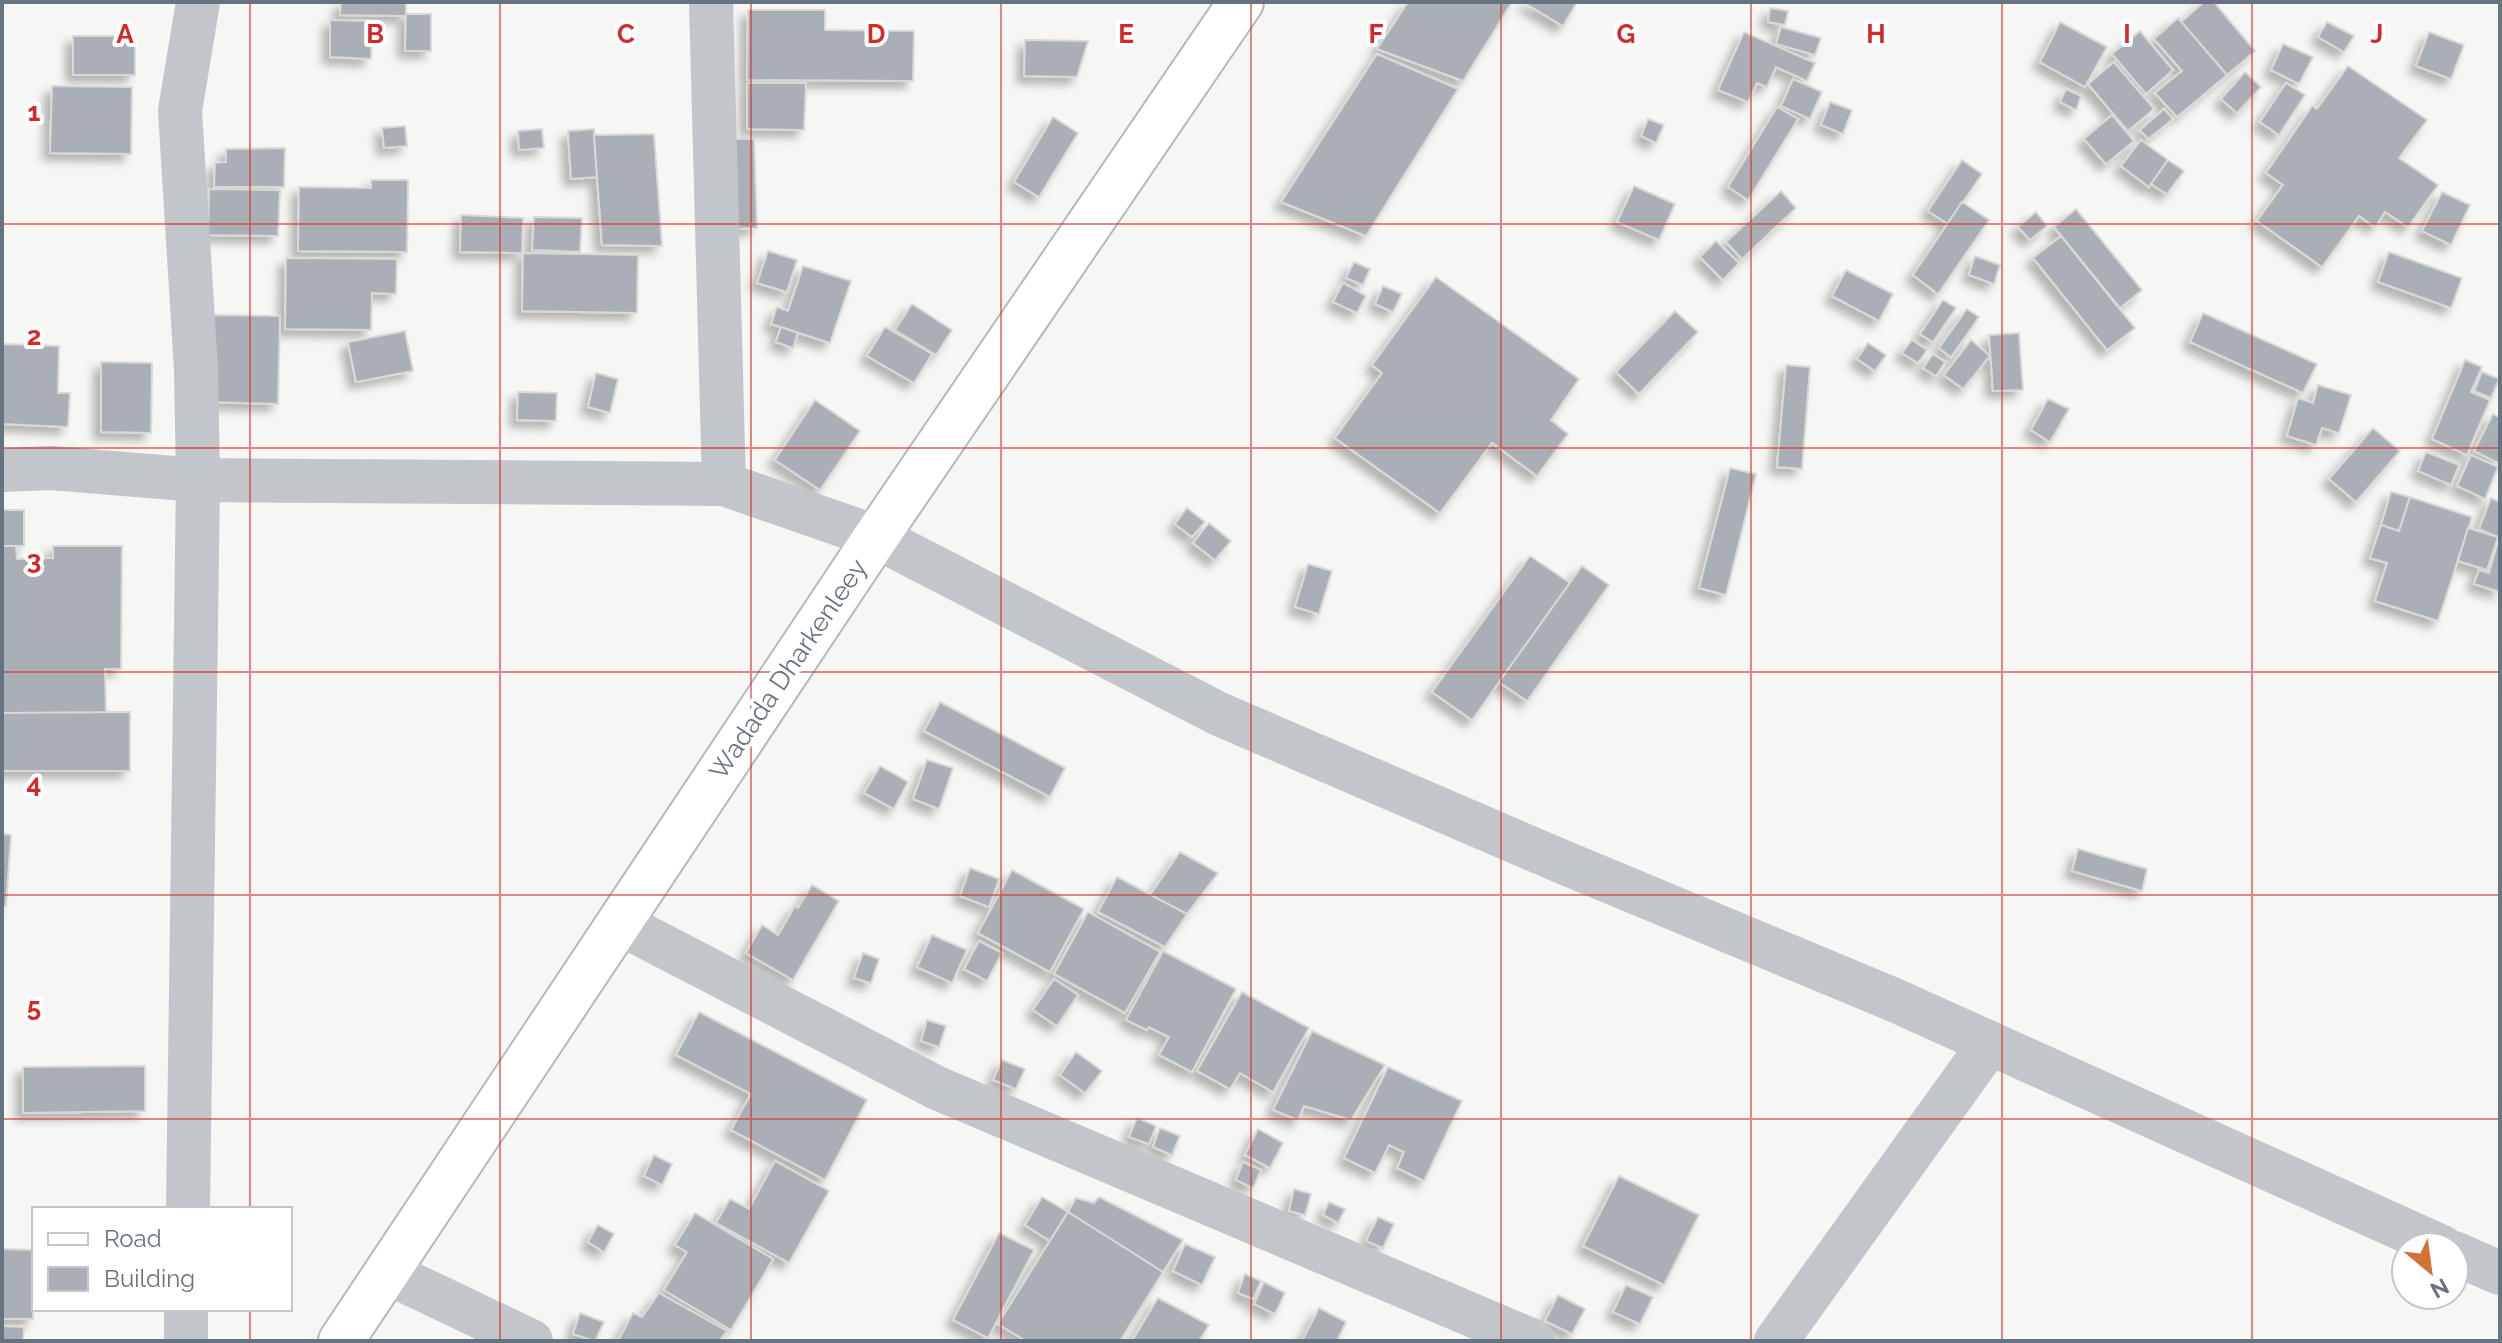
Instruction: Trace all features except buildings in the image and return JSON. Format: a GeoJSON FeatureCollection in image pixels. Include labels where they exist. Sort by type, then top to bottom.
{"type":"FeatureCollection","features":[{"type":"Feature","properties":{"kind":"main road","name":"Wadada Dharkenleey"},"geometry":{"type":"LineString","coordinates":[[341,1341],[876,537],[1241,2]]}},
{"type":"Feature","properties":{"kind":"street"},"geometry":{"type":"LineString","coordinates":[[188,1207],[198,480],[196,369],[180,111],[198,2]]}},
{"type":"Feature","properties":{"kind":"street"},"geometry":{"type":"LineString","coordinates":[[711,2],[724,484]]}},
{"type":"Feature","properties":{"kind":"street"},"geometry":{"type":"LineString","coordinates":[[2,470],[51,468],[198,480],[724,484],[876,537],[1219,714],[1892,999],[2407,1231]]}},
{"type":"Feature","properties":{"kind":"street"},"geometry":{"type":"LineString","coordinates":[[619,923],[937,1088],[1533,1341]]}},
{"type":"Feature","properties":{"kind":"street"},"geometry":{"type":"LineString","coordinates":[[1776,1341],[1990,1043]]}},
{"type":"Feature","properties":{"kind":"street"},"geometry":{"type":"LineString","coordinates":[[2470,1260],[2500,1273]]}},
{"type":"Feature","properties":{"kind":"street"},"geometry":{"type":"LineString","coordinates":[[388,1273],[531,1341]]}},
{"type":"Feature","properties":{"kind":"street"},"geometry":{"type":"LineString","coordinates":[[186,1311],[186,1341]]}}]}
